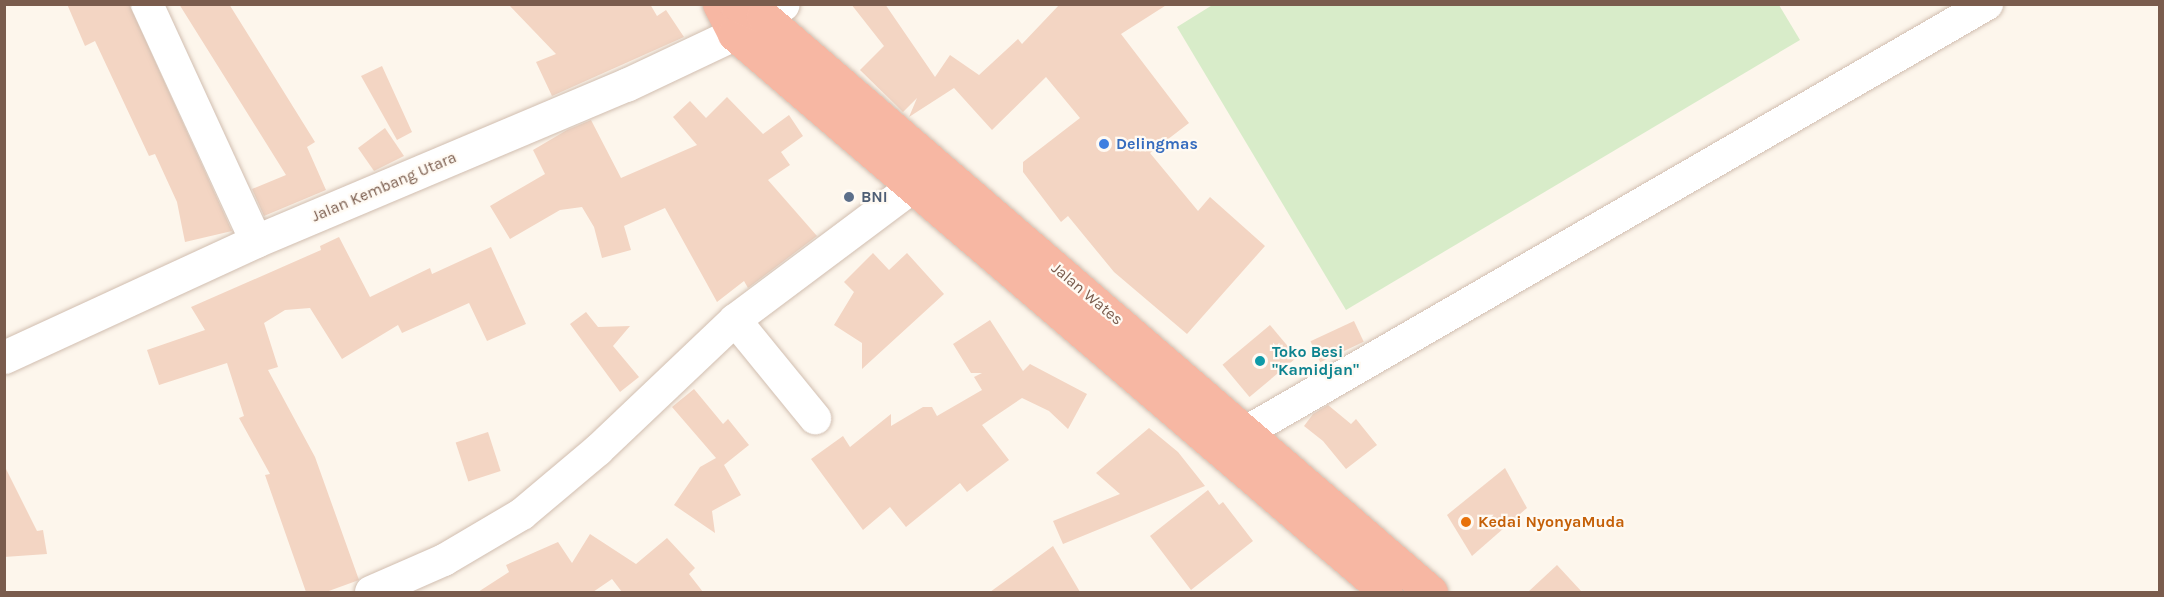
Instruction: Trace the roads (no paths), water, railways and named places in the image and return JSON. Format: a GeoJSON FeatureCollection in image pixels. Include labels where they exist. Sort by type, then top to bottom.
{"type":"FeatureCollection","features":[{"type":"Feature","properties":{"kind":"highway","name":"Jalan Wates"},"geometry":{"type":"LineString","coordinates":[[719,4],[754,15],[1431,592]]}},
{"type":"Feature","properties":{"kind":"highway","name":"Jalan Wates"},"geometry":{"type":"LineString","coordinates":[[754,15],[913,187],[1386,592]]}},
{"type":"Feature","properties":{"kind":"street"},"geometry":{"type":"LineString","coordinates":[[147,4],[256,241]]}},
{"type":"Feature","properties":{"kind":"street"},"geometry":{"type":"LineString","coordinates":[[1246,432],[1988,4]]}},
{"type":"Feature","properties":{"kind":"street","name":"Jalan Kembang Utara"},"geometry":{"type":"LineString","coordinates":[[4,357],[256,241],[626,85],[754,15]]}},
{"type":"Feature","properties":{"kind":"street"},"geometry":{"type":"LineString","coordinates":[[371,592],[444,560],[522,513],[598,450],[735,320],[913,187]]}},
{"type":"Feature","properties":{"kind":"street"},"geometry":{"type":"LineString","coordinates":[[735,320],[815,418]]}},
{"type":"Feature","properties":{"kind":"place","name":"Delingmas"},"geometry":{"type":"Point","coordinates":[1104,144]}},
{"type":"Feature","properties":{"kind":"place","name":"BNI"},"geometry":{"type":"Point","coordinates":[849,197]}},
{"type":"Feature","properties":{"kind":"place","name":"Toko Besi \"Kamidjan\""},"geometry":{"type":"Point","coordinates":[1260,361]}},
{"type":"Feature","properties":{"kind":"place","name":"Kedai NyonyaMuda"},"geometry":{"type":"Point","coordinates":[1466,522]}}]}
